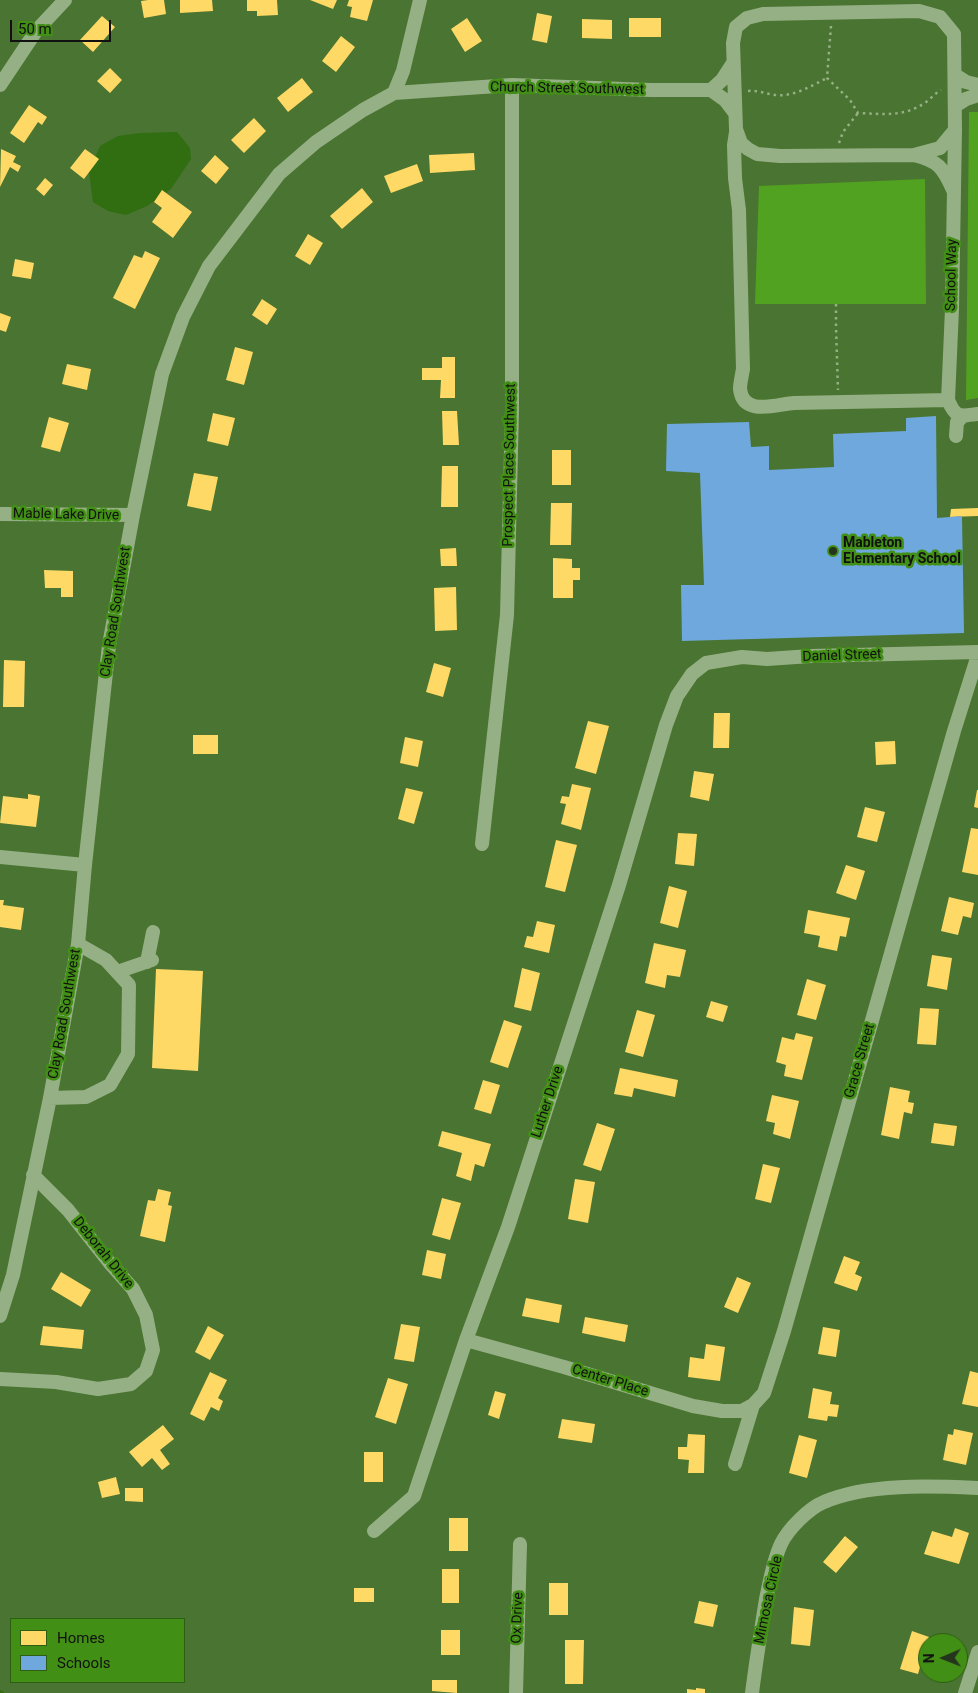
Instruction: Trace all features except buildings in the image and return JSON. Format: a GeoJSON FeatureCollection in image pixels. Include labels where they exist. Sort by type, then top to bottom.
{"type":"FeatureCollection","features":[{"type":"Feature","properties":{"kind":"street"},"geometry":{"type":"LineString","coordinates":[[0,85],[36,31],[65,0]]}},
{"type":"Feature","properties":{"kind":"street"},"geometry":{"type":"LineString","coordinates":[[394,93],[403,71],[420,0]]}},
{"type":"Feature","properties":{"kind":"street"},"geometry":{"type":"LineString","coordinates":[[807,13],[820,4],[821,0]]}},
{"type":"Feature","properties":{"kind":"street"},"geometry":{"type":"LineString","coordinates":[[836,0],[847,12]]}},
{"type":"Feature","properties":{"kind":"street"},"geometry":{"type":"LineString","coordinates":[[736,129],[741,143],[757,154],[780,156],[914,155],[940,148],[955,130],[954,34],[940,17],[919,11],[763,14],[747,18],[736,27],[733,43],[733,63],[736,129],[734,145],[735,178],[739,210],[743,369],[740,390],[744,398],[752,406],[761,408],[779,404],[948,400],[952,410],[961,416],[978,414]]}},
{"type":"Feature","properties":{"kind":"street"},"geometry":{"type":"LineString","coordinates":[[733,63],[719,84],[711,90],[725,100],[735,113]]}},
{"type":"Feature","properties":{"kind":"street"},"geometry":{"type":"LineString","coordinates":[[955,75],[966,82],[978,85]]}},
{"type":"Feature","properties":{"kind":"street","name":"Church Street Southwest"},"geometry":{"type":"LineString","coordinates":[[394,93],[512,85],[651,90],[711,90]]}},
{"type":"Feature","properties":{"kind":"street","name":"Prospect Place Southwest"},"geometry":{"type":"LineString","coordinates":[[482,844],[507,615],[512,410],[512,85]]}},
{"type":"Feature","properties":{"kind":"street","name":"Clay Road Southwest"},"geometry":{"type":"LineString","coordinates":[[0,1316],[12,1275],[34,1175],[78,944],[109,645],[162,374],[183,317],[209,266],[279,174],[316,142],[363,110],[394,93]]}},
{"type":"Feature","properties":{"kind":"street"},"geometry":{"type":"LineString","coordinates":[[955,106],[966,99],[978,95]]}},
{"type":"Feature","properties":{"kind":"street","name":"School Way"},"geometry":{"type":"LineString","coordinates":[[948,400],[955,130]]}},
{"type":"Feature","properties":{"kind":"street"},"geometry":{"type":"LineString","coordinates":[[914,155],[932,160],[947,175],[954,193]]}},
{"type":"Feature","properties":{"kind":"street"},"geometry":{"type":"LineString","coordinates":[[956,436],[957,422],[961,416]]}},
{"type":"Feature","properties":{"kind":"street","name":"Mable Lake Drive"},"geometry":{"type":"LineString","coordinates":[[0,514],[133,516]]}},
{"type":"Feature","properties":{"kind":"street","name":"Daniel Street"},"geometry":{"type":"LineString","coordinates":[[706,663],[742,657],[767,659],[811,656],[978,654]]}},
{"type":"Feature","properties":{"kind":"street","name":"Grace Street"},"geometry":{"type":"LineString","coordinates":[[734,1464],[753,1405],[764,1393],[784,1331],[954,732],[978,654]]}},
{"type":"Feature","properties":{"kind":"street","name":"Luther Drive"},"geometry":{"type":"LineString","coordinates":[[374,1531],[414,1496],[466,1340],[508,1227],[619,885],[666,724],[677,696],[692,674],[706,663]]}},
{"type":"Feature","properties":{"kind":"street"},"geometry":{"type":"LineString","coordinates":[[0,857],[85,865]]}},
{"type":"Feature","properties":{"kind":"street"},"geometry":{"type":"LineString","coordinates":[[117,972],[150,961],[153,932]]}},
{"type":"Feature","properties":{"kind":"street"},"geometry":{"type":"LineString","coordinates":[[50,1098],[86,1097],[110,1085],[128,1054],[129,985],[106,960],[78,944]]}},
{"type":"Feature","properties":{"kind":"street","name":"Deborah Drive"},"geometry":{"type":"LineString","coordinates":[[0,1379],[56,1382],[98,1389],[131,1384],[146,1371],[153,1350],[146,1315],[133,1289],[68,1210],[34,1175]]}},
{"type":"Feature","properties":{"kind":"street","name":"Center Place"},"geometry":{"type":"LineString","coordinates":[[466,1340],[693,1406],[722,1411],[742,1411],[753,1405]]}},
{"type":"Feature","properties":{"kind":"street","name":"Mimosa Circle"},"geometry":{"type":"LineString","coordinates":[[752,1693],[771,1574],[782,1543],[798,1521],[821,1502],[849,1494],[878,1489],[942,1486],[978,1488]]}},
{"type":"Feature","properties":{"kind":"street","name":"Ox Drive"},"geometry":{"type":"LineString","coordinates":[[516,1693],[520,1544]]}},
{"type":"Feature","properties":{"kind":"street"},"geometry":{"type":"LineString","coordinates":[[965,1693],[978,1654]]}},
{"type":"Feature","properties":{"kind":"path"},"geometry":{"type":"LineString","coordinates":[[827,78],[831,22]]}},
{"type":"Feature","properties":{"kind":"path"},"geometry":{"type":"LineString","coordinates":[[744,91],[762,91],[782,96],[794,94],[827,78]]}},
{"type":"Feature","properties":{"kind":"path"},"geometry":{"type":"LineString","coordinates":[[827,78],[850,100],[858,113]]}},
{"type":"Feature","properties":{"kind":"path"},"geometry":{"type":"LineString","coordinates":[[858,113],[899,114],[910,111],[928,101],[938,91],[946,89]]}},
{"type":"Feature","properties":{"kind":"path"},"geometry":{"type":"LineString","coordinates":[[839,145],[843,132],[858,113]]}},
{"type":"Feature","properties":{"kind":"path"},"geometry":{"type":"LineString","coordinates":[[836,304],[839,402]]}},
{"type":"Feature","properties":{"kind":"shaded area"},"geometry":{"type":"Polygon","coordinates":[[[969,112],[978,112],[978,398],[966,400],[969,112]]]}},
{"type":"Feature","properties":{"kind":"shaded area"},"geometry":{"type":"Polygon","coordinates":[[[177,132],[190,148],[191,159],[171,189],[147,206],[126,215],[108,211],[93,202],[89,172],[100,146],[118,136],[140,133],[177,132]]]}},
{"type":"Feature","properties":{"kind":"shaded area"},"geometry":{"type":"Polygon","coordinates":[[[925,179],[926,304],[755,304],[759,186],[925,179]]]}},
{"type":"Feature","properties":{"kind":"place","name":"Mableton Elementary School"},"geometry":{"type":"Point","coordinates":[833,551]}}]}
